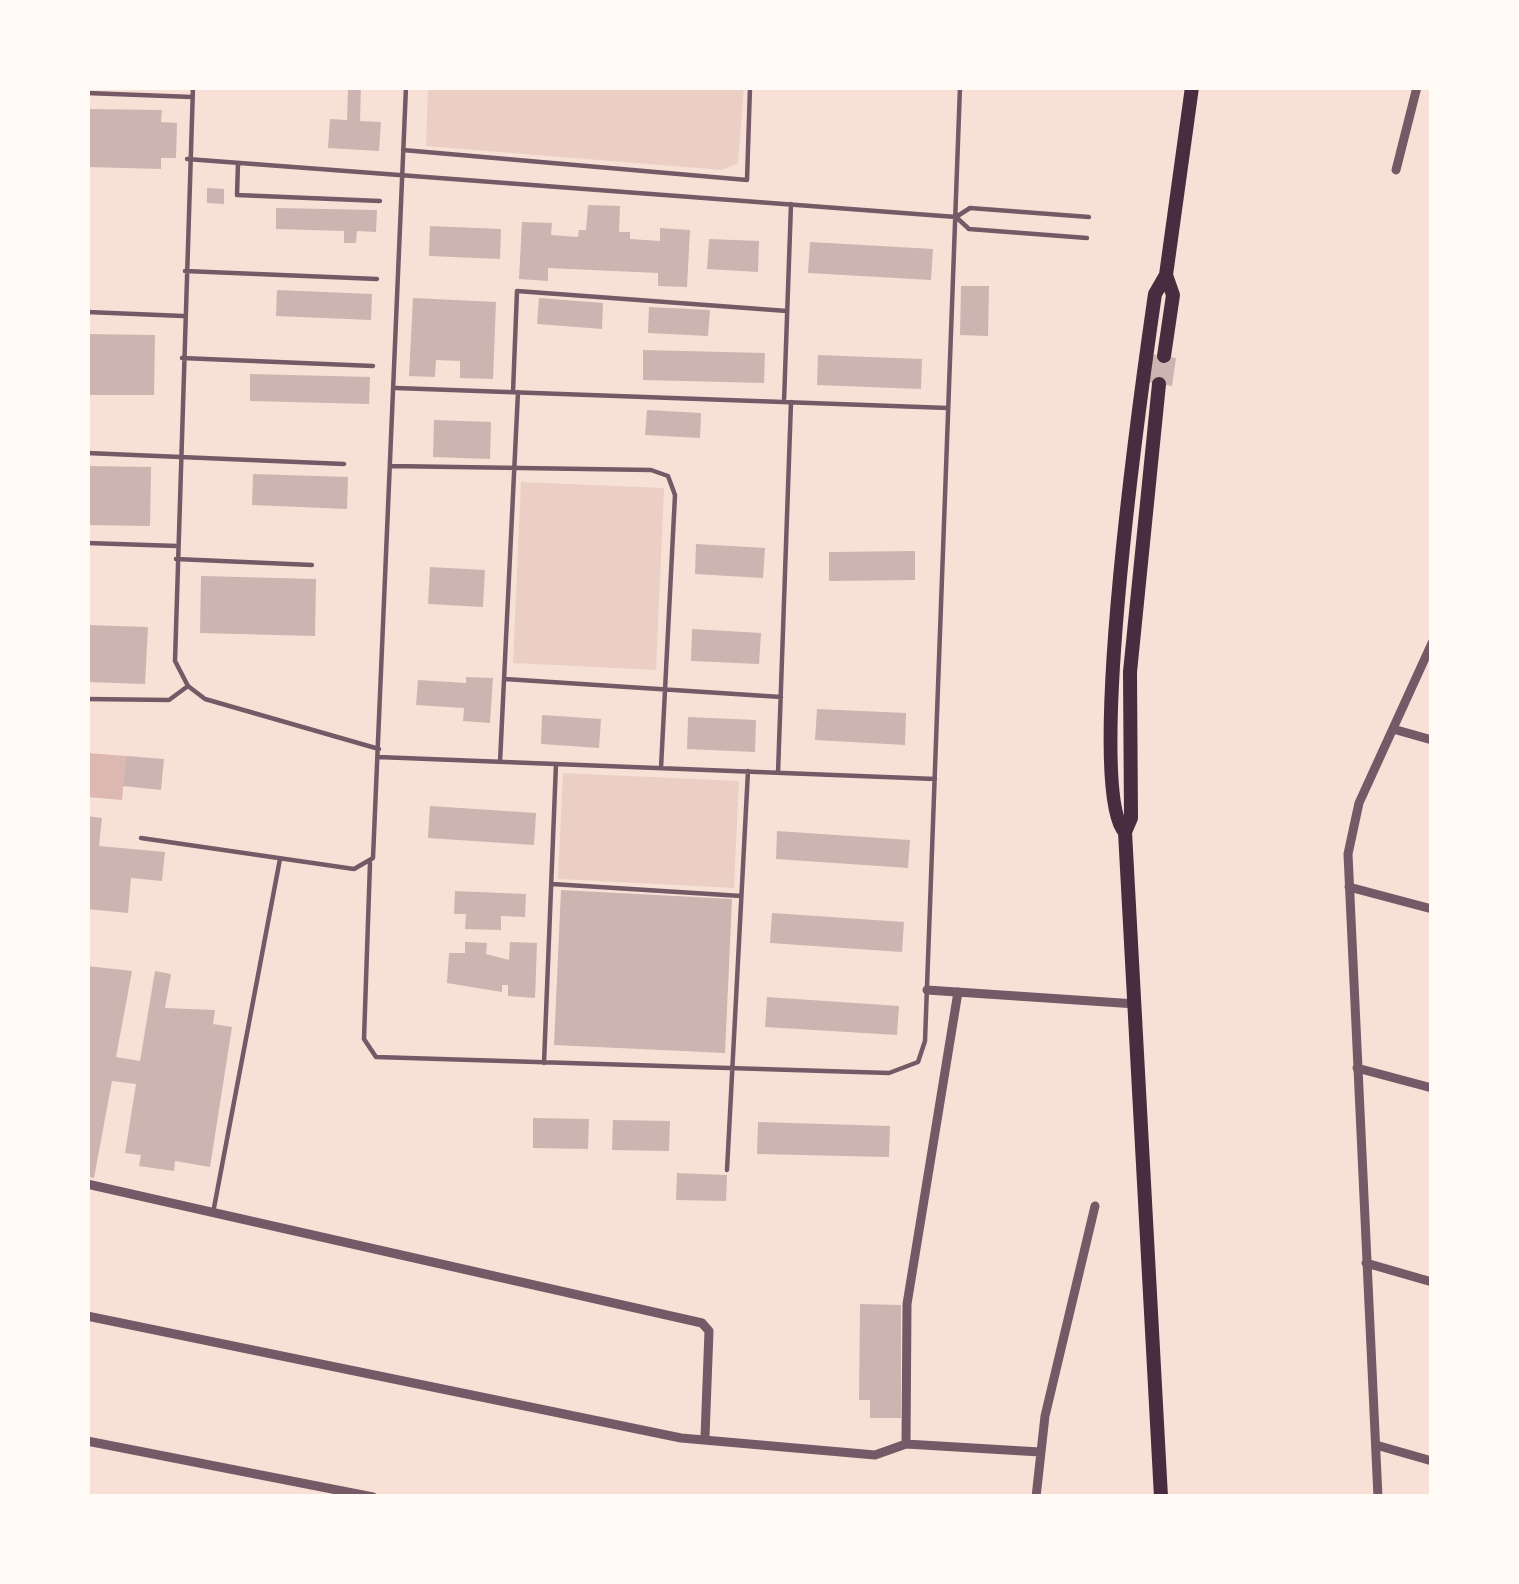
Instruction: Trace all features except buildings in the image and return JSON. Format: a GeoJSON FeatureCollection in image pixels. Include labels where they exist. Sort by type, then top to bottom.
{"type":"FeatureCollection","features":[{"type":"Feature","properties":{"kind":"main road"},"geometry":{"type":"LineString","coordinates":[[1125,832],[1116,821],[1112,745],[1122,562],[1155,294],[1166,274],[1192,87]]}},
{"type":"Feature","properties":{"kind":"main road"},"geometry":{"type":"LineString","coordinates":[[1166,274],[1173,295],[1168,357]]}},
{"type":"Feature","properties":{"kind":"main road"},"geometry":{"type":"LineString","coordinates":[[1160,1497],[1125,832],[1131,818],[1130,672],[1150,460],[1157,402],[1164,385]]}},
{"type":"Feature","properties":{"kind":"street"},"geometry":{"type":"LineString","coordinates":[[1396,170],[1417,87]]}},
{"type":"Feature","properties":{"kind":"street"},"geometry":{"type":"LineString","coordinates":[[1378,1497],[1348,887],[1352,826],[1432,643]]}},
{"type":"Feature","properties":{"kind":"street"},"geometry":{"type":"LineString","coordinates":[[1393,730],[1432,740]]}},
{"type":"Feature","properties":{"kind":"street"},"geometry":{"type":"LineString","coordinates":[[1348,887],[1432,910]]}},
{"type":"Feature","properties":{"kind":"street"},"geometry":{"type":"LineString","coordinates":[[927,990],[1136,1004]]}},
{"type":"Feature","properties":{"kind":"street"},"geometry":{"type":"LineString","coordinates":[[906,1444],[907,1304],[958,992]]}},
{"type":"Feature","properties":{"kind":"street"},"geometry":{"type":"LineString","coordinates":[[1357,1068],[1432,1088]]}},
{"type":"Feature","properties":{"kind":"street"},"geometry":{"type":"LineString","coordinates":[[87,1184],[702,1323],[710,1331],[705,1437]]}},
{"type":"Feature","properties":{"kind":"street"},"geometry":{"type":"LineString","coordinates":[[1036,1497],[1070,1294],[1095,1206]]}},
{"type":"Feature","properties":{"kind":"street"},"geometry":{"type":"LineString","coordinates":[[1366,1263],[1432,1282]]}},
{"type":"Feature","properties":{"kind":"street"},"geometry":{"type":"LineString","coordinates":[[87,1316],[608,1427],[875,1455],[906,1444],[1040,1452]]}},
{"type":"Feature","properties":{"kind":"street"},"geometry":{"type":"LineString","coordinates":[[87,1442],[373,1497]]}},
{"type":"Feature","properties":{"kind":"street"},"geometry":{"type":"LineString","coordinates":[[1376,1445],[1432,1461]]}},
{"type":"Feature","properties":{"kind":"lane"},"geometry":{"type":"LineString","coordinates":[[193,87],[174,652],[188,686],[216,703],[378,753],[934,778]]}},
{"type":"Feature","properties":{"kind":"lane"},"geometry":{"type":"LineString","coordinates":[[406,87],[370,863],[368,1050],[381,1059],[907,1070],[925,1049],[960,87]]}},
{"type":"Feature","properties":{"kind":"lane"},"geometry":{"type":"LineString","coordinates":[[403,150],[747,180],[750,87]]}},
{"type":"Feature","properties":{"kind":"lane"},"geometry":{"type":"LineString","coordinates":[[87,93],[192,97]]}},
{"type":"Feature","properties":{"kind":"lane"},"geometry":{"type":"LineString","coordinates":[[188,158],[956,217],[970,208],[1089,217]]}},
{"type":"Feature","properties":{"kind":"lane"},"geometry":{"type":"LineString","coordinates":[[238,161],[237,194],[380,201]]}},
{"type":"Feature","properties":{"kind":"lane"},"geometry":{"type":"LineString","coordinates":[[778,772],[791,203]]}},
{"type":"Feature","properties":{"kind":"lane"},"geometry":{"type":"LineString","coordinates":[[956,217],[968,229],[1087,238]]}},
{"type":"Feature","properties":{"kind":"lane"},"geometry":{"type":"LineString","coordinates":[[184,271],[376,279]]}},
{"type":"Feature","properties":{"kind":"lane"},"geometry":{"type":"LineString","coordinates":[[500,762],[517,291],[788,310]]}},
{"type":"Feature","properties":{"kind":"lane"},"geometry":{"type":"LineString","coordinates":[[87,312],[183,316]]}},
{"type":"Feature","properties":{"kind":"lane"},"geometry":{"type":"LineString","coordinates":[[182,358],[373,366]]}},
{"type":"Feature","properties":{"kind":"lane"},"geometry":{"type":"LineString","coordinates":[[394,388],[948,408]]}},
{"type":"Feature","properties":{"kind":"lane"},"geometry":{"type":"LineString","coordinates":[[87,453],[344,464]]}},
{"type":"Feature","properties":{"kind":"lane"},"geometry":{"type":"LineString","coordinates":[[390,466],[651,470],[672,480],[661,768]]}},
{"type":"Feature","properties":{"kind":"lane"},"geometry":{"type":"LineString","coordinates":[[87,543],[177,546]]}},
{"type":"Feature","properties":{"kind":"lane"},"geometry":{"type":"LineString","coordinates":[[176,560],[312,565]]}},
{"type":"Feature","properties":{"kind":"lane"},"geometry":{"type":"LineString","coordinates":[[504,679],[781,697]]}},
{"type":"Feature","properties":{"kind":"lane"},"geometry":{"type":"LineString","coordinates":[[87,699],[169,700],[188,686]]}},
{"type":"Feature","properties":{"kind":"lane"},"geometry":{"type":"LineString","coordinates":[[544,1063],[556,764]]}},
{"type":"Feature","properties":{"kind":"lane"},"geometry":{"type":"LineString","coordinates":[[727,1170],[748,771]]}},
{"type":"Feature","properties":{"kind":"lane"},"geometry":{"type":"LineString","coordinates":[[141,838],[354,869],[370,863]]}},
{"type":"Feature","properties":{"kind":"lane"},"geometry":{"type":"LineString","coordinates":[[213,1213],[280,859]]}},
{"type":"Feature","properties":{"kind":"lane"},"geometry":{"type":"LineString","coordinates":[[552,884],[741,896]]}},
{"type":"Feature","properties":{"kind":"shaded area"},"geometry":{"type":"Polygon","coordinates":[[[428,87],[744,87],[738,163],[722,170],[426,146],[428,87]]]}},
{"type":"Feature","properties":{"kind":"shaded area"},"geometry":{"type":"Polygon","coordinates":[[[521,482],[664,488],[656,670],[513,663],[521,482]]]}},
{"type":"Feature","properties":{"kind":"shaded area"},"geometry":{"type":"Polygon","coordinates":[[[87,753],[126,756],[122,800],[87,797],[87,753]]]}},
{"type":"Feature","properties":{"kind":"shaded area"},"geometry":{"type":"Polygon","coordinates":[[[563,773],[739,781],[734,888],[558,879],[563,773]]]}}]}
